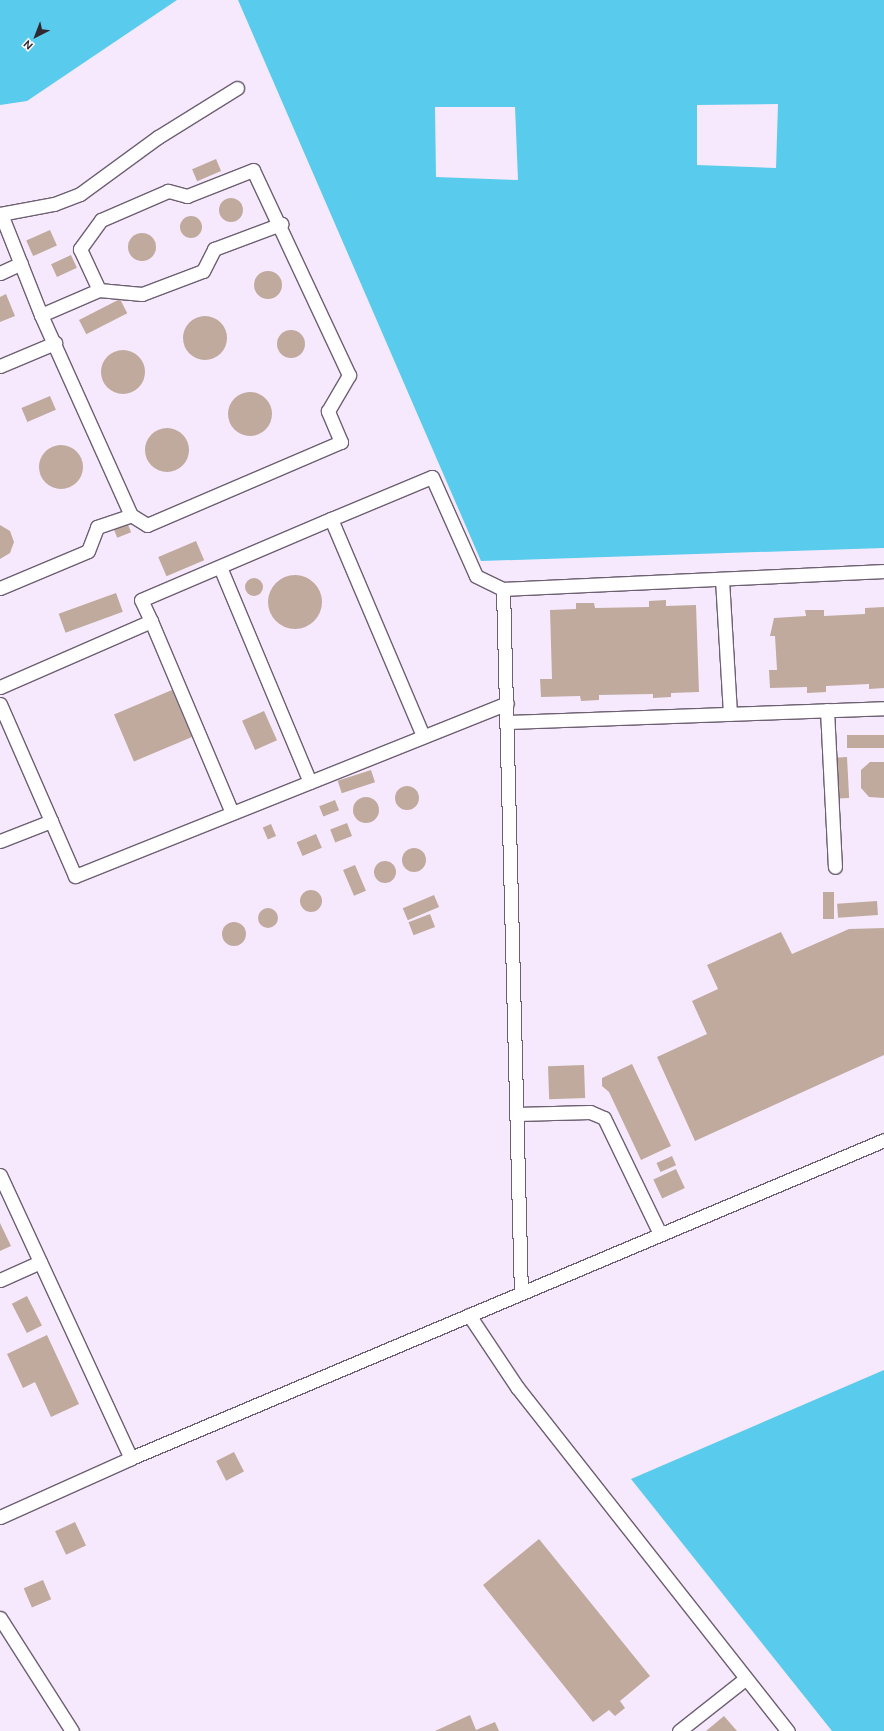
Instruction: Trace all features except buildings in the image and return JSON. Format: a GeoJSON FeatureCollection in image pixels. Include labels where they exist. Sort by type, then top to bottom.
{"type":"FeatureCollection","features":[{"type":"Feature","properties":{"kind":"street"},"geometry":{"type":"LineString","coordinates":[[98,290],[80,249],[101,220],[168,191],[187,196],[253,170],[281,224],[348,374],[328,411],[341,442],[147,525],[132,515],[41,315],[0,214],[54,204],[80,194],[158,137],[237,88]]}},
{"type":"Feature","properties":{"kind":"street"},"geometry":{"type":"LineString","coordinates":[[41,315],[98,290],[142,294],[204,271],[214,249],[281,224]]}},
{"type":"Feature","properties":{"kind":"street"},"geometry":{"type":"LineString","coordinates":[[0,273],[21,263]]}},
{"type":"Feature","properties":{"kind":"street"},"geometry":{"type":"LineString","coordinates":[[0,366],[55,343]]}},
{"type":"Feature","properties":{"kind":"street"},"geometry":{"type":"LineString","coordinates":[[232,813],[142,600],[432,477],[476,576],[503,589],[884,571]]}},
{"type":"Feature","properties":{"kind":"street"},"geometry":{"type":"LineString","coordinates":[[0,588],[88,551],[97,527],[132,515]]}},
{"type":"Feature","properties":{"kind":"street"},"geometry":{"type":"LineString","coordinates":[[331,519],[423,736]]}},
{"type":"Feature","properties":{"kind":"street"},"geometry":{"type":"LineString","coordinates":[[220,566],[310,782]]}},
{"type":"Feature","properties":{"kind":"street"},"geometry":{"type":"LineString","coordinates":[[722,579],[730,714]]}},
{"type":"Feature","properties":{"kind":"street"},"geometry":{"type":"LineString","coordinates":[[503,589],[508,722],[521,1293]]}},
{"type":"Feature","properties":{"kind":"street"},"geometry":{"type":"LineString","coordinates":[[0,687],[151,621]]}},
{"type":"Feature","properties":{"kind":"street"},"geometry":{"type":"LineString","coordinates":[[0,704],[76,876],[507,703]]}},
{"type":"Feature","properties":{"kind":"street"},"geometry":{"type":"LineString","coordinates":[[508,722],[884,708]]}},
{"type":"Feature","properties":{"kind":"street"},"geometry":{"type":"LineString","coordinates":[[827,710],[835,868]]}},
{"type":"Feature","properties":{"kind":"street"},"geometry":{"type":"LineString","coordinates":[[0,841],[51,821]]}},
{"type":"Feature","properties":{"kind":"street"},"geometry":{"type":"LineString","coordinates":[[517,1114],[590,1112],[604,1118],[660,1234]]}},
{"type":"Feature","properties":{"kind":"street"},"geometry":{"type":"LineString","coordinates":[[0,1517],[130,1458],[884,1140]]}},
{"type":"Feature","properties":{"kind":"street"},"geometry":{"type":"LineString","coordinates":[[0,1175],[130,1458]]}},
{"type":"Feature","properties":{"kind":"street"},"geometry":{"type":"LineString","coordinates":[[0,1280],[40,1262]]}},
{"type":"Feature","properties":{"kind":"street"},"geometry":{"type":"LineString","coordinates":[[469,1315],[517,1387],[788,1731]]}},
{"type":"Feature","properties":{"kind":"street"},"geometry":{"type":"LineString","coordinates":[[0,1618],[72,1731]]}},
{"type":"Feature","properties":{"kind":"street"},"geometry":{"type":"LineString","coordinates":[[679,1731],[746,1678]]}},
{"type":"Feature","properties":{"kind":"water"},"geometry":{"type":"Polygon","coordinates":[[[0,0],[177,0],[27,101],[0,105],[0,0]]]}},
{"type":"Feature","properties":{"kind":"water"},"geometry":{"type":"Polygon","coordinates":[[[238,0],[884,0],[884,548],[481,561],[238,0]],[[778,104],[697,105],[697,165],[776,168],[778,104]],[[435,107],[436,177],[518,180],[515,107],[435,107]]]}},
{"type":"Feature","properties":{"kind":"water"},"geometry":{"type":"Polygon","coordinates":[[[884,1370],[884,1731],[832,1731],[631,1479],[884,1370]]]}}]}
